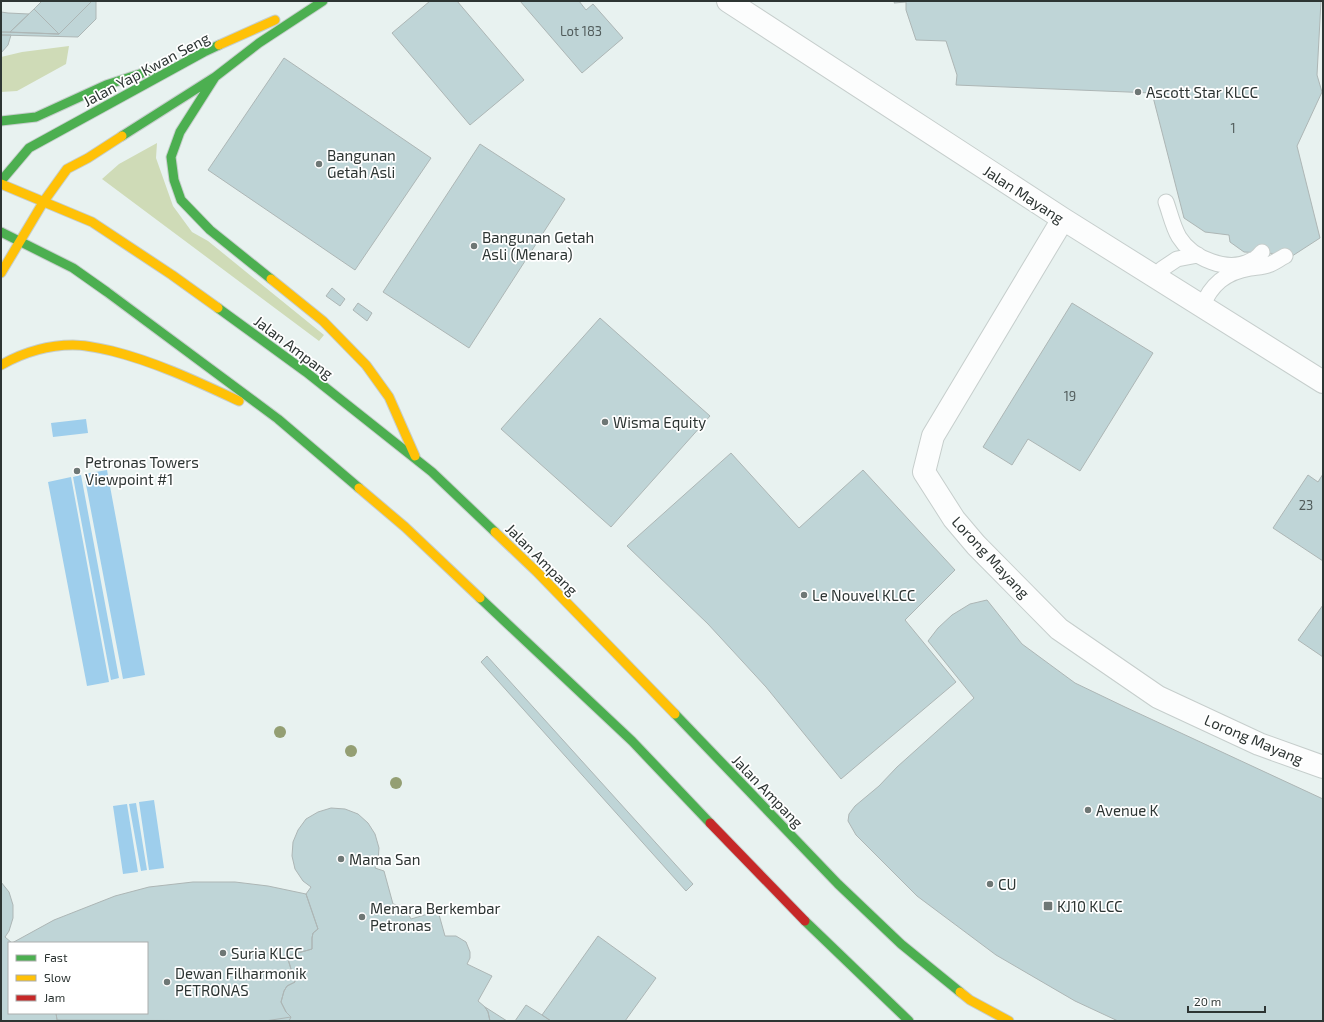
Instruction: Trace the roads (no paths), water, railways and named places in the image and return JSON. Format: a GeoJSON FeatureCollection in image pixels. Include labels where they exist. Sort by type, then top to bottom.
{"type":"FeatureCollection","features":[{"type":"Feature","properties":{"kind":"main road","name":"Jalan Yap Kwan Seng"},"geometry":{"type":"LineString","coordinates":[[1,180],[29,148],[204,52],[316,1]]}},
{"type":"Feature","properties":{"kind":"main road"},"geometry":{"type":"LineString","coordinates":[[1,273],[44,201],[67,169],[88,158],[215,77],[259,43],[323,1]]}},
{"type":"Feature","properties":{"kind":"main road"},"geometry":{"type":"LineString","coordinates":[[1,121],[36,117],[106,84],[204,52]]}},
{"type":"Feature","properties":{"kind":"main road"},"geometry":{"type":"LineString","coordinates":[[215,77],[180,132],[170,157],[174,180],[181,200],[210,230],[322,321],[366,365],[389,397],[416,459]]}},
{"type":"Feature","properties":{"kind":"main road","name":"Jalan Ampang"},"geometry":{"type":"LineString","coordinates":[[1,184],[92,222],[172,275],[306,372],[432,472],[537,572],[833,878],[895,938],[970,1000],[1009,1021]]}},
{"type":"Feature","properties":{"kind":"main road"},"geometry":{"type":"LineString","coordinates":[[1,232],[73,268],[278,419],[405,527],[632,741],[803,918],[909,1021]]}},
{"type":"Feature","properties":{"kind":"main road"},"geometry":{"type":"LineString","coordinates":[[1,365],[18,355],[43,347],[69,344],[94,347],[120,353],[167,368],[278,419]]}},
{"type":"Feature","properties":{"kind":"street","name":"Jalan Mayang"},"geometry":{"type":"LineString","coordinates":[[728,1],[1063,219],[1323,382]]}},
{"type":"Feature","properties":{"kind":"street","name":"Lorong Mayang"},"geometry":{"type":"LineString","coordinates":[[1063,219],[933,436],[924,472],[954,519],[976,545],[1059,629],[1158,697],[1259,744],[1323,767]]}},
{"type":"Feature","properties":{"kind":"lane"},"geometry":{"type":"LineString","coordinates":[[1166,202],[1178,236],[1198,255],[1224,270],[1239,270],[1268,265],[1285,256]]}},
{"type":"Feature","properties":{"kind":"lane"},"geometry":{"type":"LineString","coordinates":[[1202,307],[1206,296],[1218,282],[1224,270],[1235,265],[1252,261],[1262,252]]}},
{"type":"Feature","properties":{"kind":"lane"},"geometry":{"type":"LineString","coordinates":[[1156,278],[1162,268],[1177,260],[1198,255]]}},
{"type":"Feature","properties":{"kind":"water"},"geometry":{"type":"Polygon","coordinates":[[[86,419],[88,433],[53,437],[51,423],[86,419]]]}},
{"type":"Feature","properties":{"kind":"water"},"geometry":{"type":"Polygon","coordinates":[[[107,470],[145,675],[123,679],[84,474],[107,470]]]}},
{"type":"Feature","properties":{"kind":"water"},"geometry":{"type":"Polygon","coordinates":[[[81,475],[119,678],[111,680],[73,477],[81,475]]]}},
{"type":"Feature","properties":{"kind":"water"},"geometry":{"type":"Polygon","coordinates":[[[71,477],[109,682],[87,686],[48,482],[71,477]]]}},
{"type":"Feature","properties":{"kind":"water"},"geometry":{"type":"Polygon","coordinates":[[[154,800],[164,868],[149,870],[139,802],[154,800]]]}},
{"type":"Feature","properties":{"kind":"water"},"geometry":{"type":"Polygon","coordinates":[[[136,803],[147,870],[141,871],[129,804],[136,803]]]}},
{"type":"Feature","properties":{"kind":"water"},"geometry":{"type":"Polygon","coordinates":[[[127,804],[138,872],[123,874],[113,806],[127,804]]]}},
{"type":"Feature","properties":{"kind":"place","name":"Ascott Star KLCC"},"geometry":{"type":"Point","coordinates":[1138,92]}},
{"type":"Feature","properties":{"kind":"place","name":"Bangunan Getah Asli"},"geometry":{"type":"Point","coordinates":[319,164]}},
{"type":"Feature","properties":{"kind":"place","name":"Bangunan Getah Asli (Menara)"},"geometry":{"type":"Point","coordinates":[474,246]}},
{"type":"Feature","properties":{"kind":"place","name":"Wisma Equity"},"geometry":{"type":"Point","coordinates":[605,422]}},
{"type":"Feature","properties":{"kind":"place","name":"Petronas Towers Viewpoint #1"},"geometry":{"type":"Point","coordinates":[77,471]}},
{"type":"Feature","properties":{"kind":"place","name":"Le Nouvel KLCC"},"geometry":{"type":"Point","coordinates":[804,595]}},
{"type":"Feature","properties":{"kind":"place","name":"Avenue K"},"geometry":{"type":"Point","coordinates":[1088,810]}},
{"type":"Feature","properties":{"kind":"place","name":"Mama San"},"geometry":{"type":"Point","coordinates":[341,859]}},
{"type":"Feature","properties":{"kind":"place","name":"CU"},"geometry":{"type":"Point","coordinates":[990,884]}},
{"type":"Feature","properties":{"kind":"place","name":"KJ10 KLCC"},"geometry":{"type":"Point","coordinates":[1048,906]}},
{"type":"Feature","properties":{"kind":"place","name":"Menara Berkembar Petronas"},"geometry":{"type":"Point","coordinates":[362,917]}},
{"type":"Feature","properties":{"kind":"place","name":"Suria KLCC"},"geometry":{"type":"Point","coordinates":[223,953]}},
{"type":"Feature","properties":{"kind":"place","name":"Dewan Filharmonik PETRONAS"},"geometry":{"type":"Point","coordinates":[167,982]}}]}
